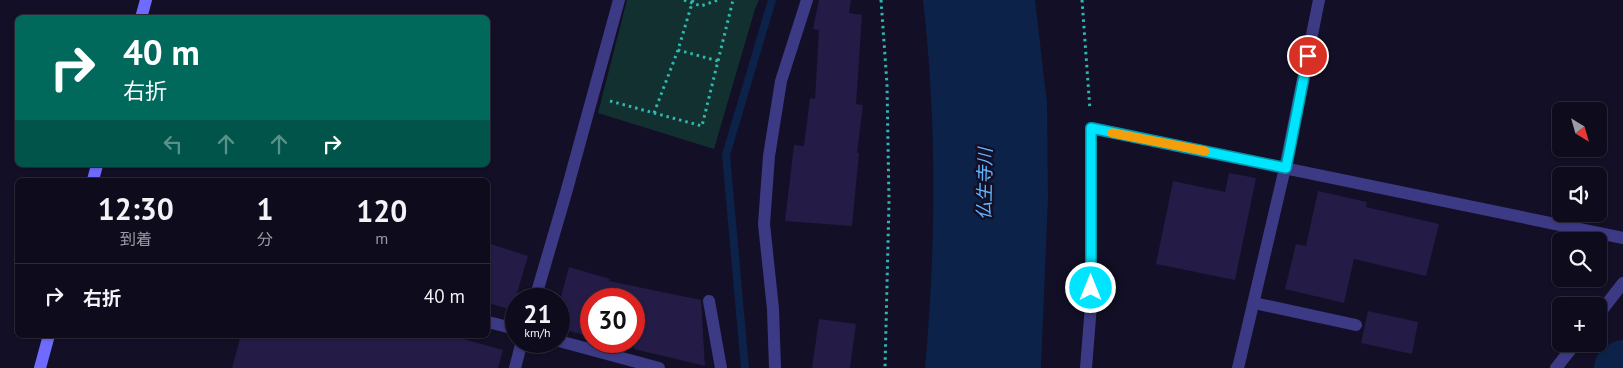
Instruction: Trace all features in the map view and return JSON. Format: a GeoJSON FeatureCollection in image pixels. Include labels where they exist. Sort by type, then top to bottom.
{"type":"FeatureCollection","features":[{"type":"Feature","properties":{"kind":"street"},"geometry":{"type":"LineString","coordinates":[[142,15],[146,0]]}},
{"type":"Feature","properties":{"kind":"street"},"geometry":{"type":"LineString","coordinates":[[538,288],[619,0]]}},
{"type":"Feature","properties":{"kind":"street"},"geometry":{"type":"LineString","coordinates":[[775,368],[773,310],[764,224],[769,156],[781,81],[807,0]]}},
{"type":"Feature","properties":{"kind":"street"},"geometry":{"type":"LineString","coordinates":[[1238,368],[1286,168],[1320,0]]}},
{"type":"Feature","properties":{"kind":"street"},"geometry":{"type":"LineString","coordinates":[[1086,368],[1091,305],[1091,128],[1623,238]]}},
{"type":"Feature","properties":{"kind":"street"},"geometry":{"type":"LineString","coordinates":[[1607,304],[1623,283]]}},
{"type":"Feature","properties":{"kind":"street"},"geometry":{"type":"LineString","coordinates":[[709,301],[721,368]]}},
{"type":"Feature","properties":{"kind":"street"},"geometry":{"type":"LineString","coordinates":[[1254,303],[1356,325]]}},
{"type":"Feature","properties":{"kind":"street"},"geometry":{"type":"LineString","coordinates":[[490,322],[505,326]]}},
{"type":"Feature","properties":{"kind":"street"},"geometry":{"type":"LineString","coordinates":[[40,368],[49,338]]}},
{"type":"Feature","properties":{"kind":"street"},"geometry":{"type":"LineString","coordinates":[[570,344],[659,368]]}},
{"type":"Feature","properties":{"kind":"street"},"geometry":{"type":"LineString","coordinates":[[1556,368],[1569,352]]}},
{"type":"Feature","properties":{"kind":"street"},"geometry":{"type":"LineString","coordinates":[[515,368],[519,353]]}},
{"type":"Feature","properties":{"kind":"path"},"geometry":{"type":"LineString","coordinates":[[684,0],[692,1],[701,6],[718,0]]}},
{"type":"Feature","properties":{"kind":"path"},"geometry":{"type":"LineString","coordinates":[[593,96],[702,126],[733,0]]}},
{"type":"Feature","properties":{"kind":"path"},"geometry":{"type":"LineString","coordinates":[[881,0],[888,84],[887,306],[884,368]]}},
{"type":"Feature","properties":{"kind":"path"},"geometry":{"type":"LineString","coordinates":[[1082,0],[1091,128]]}},
{"type":"Feature","properties":{"kind":"path"},"geometry":{"type":"LineString","coordinates":[[654,113],[678,50],[692,1]]}},
{"type":"Feature","properties":{"kind":"path"},"geometry":{"type":"LineString","coordinates":[[678,50],[718,61]]}},
{"type":"Feature","properties":{"kind":"green space"},"geometry":{"type":"Polygon","coordinates":[[[627,0],[759,0],[714,149],[598,113],[627,0]]]}},
{"type":"Feature","properties":{"kind":"water","name":"仏生寺川"},"geometry":{"type":"Polygon","coordinates":[[[923,0],[1035,0],[1047,103],[1048,197],[1041,368],[925,368],[933,230],[933,138],[928,46],[923,0]]]}},
{"type":"Feature","properties":{"kind":"building"},"geometry":{"type":"Polygon","coordinates":[[[819,0],[851,0],[849,13],[862,15],[856,104],[863,105],[857,153],[859,153],[852,226],[785,221],[794,145],[804,146],[810,98],[815,99],[819,30],[813,29],[819,0]]]}},
{"type":"Feature","properties":{"kind":"building"},"geometry":{"type":"Polygon","coordinates":[[[1229,173],[1256,178],[1235,280],[1156,264],[1173,181],[1225,192],[1229,173]]]}},
{"type":"Feature","properties":{"kind":"building"},"geometry":{"type":"Polygon","coordinates":[[[1318,191],[1367,202],[1366,207],[1439,224],[1426,276],[1354,259],[1344,303],[1285,289],[1296,244],[1306,246],[1318,191]]]}},
{"type":"Feature","properties":{"kind":"building"},"geometry":{"type":"Polygon","coordinates":[[[490,244],[528,256],[519,288],[505,288],[505,308],[490,304],[490,244]]]}},
{"type":"Feature","properties":{"kind":"building"},"geometry":{"type":"Polygon","coordinates":[[[569,267],[610,279],[609,281],[643,288],[580,288],[580,334],[570,331],[570,288],[563,288],[569,267]]]}},
{"type":"Feature","properties":{"kind":"building"},"geometry":{"type":"Polygon","coordinates":[[[645,288],[701,300],[705,366],[645,352],[645,288]]]}},
{"type":"Feature","properties":{"kind":"building"},"geometry":{"type":"Polygon","coordinates":[[[1368,311],[1418,322],[1412,354],[1361,343],[1368,311]]]}},
{"type":"Feature","properties":{"kind":"building"},"geometry":{"type":"Polygon","coordinates":[[[819,319],[856,324],[850,368],[812,368],[819,319]]]}},
{"type":"Feature","properties":{"kind":"building"},"geometry":{"type":"Polygon","coordinates":[[[240,338],[460,338],[503,350],[498,368],[232,368],[240,338]]]}},
{"type":"Feature","properties":{"kind":"waterway"},"geometry":{"type":"LineString","coordinates":[[745,368],[726,155],[772,0]]}},
{"type":"Feature","properties":{"kind":"waterway"},"geometry":{"type":"LineString","coordinates":[[1618,368],[1623,364]]}},
{"type":"Feature","properties":{"kind":"slow traffic"},"geometry":{"type":"LineString","coordinates":[[1112,133],[1205,151]]}},
{"type":"Feature","properties":{"kind":"route"},"geometry":{"type":"LineString","coordinates":[[1091,288],[1091,128],[1286,168],[1308,56]]}}]}
